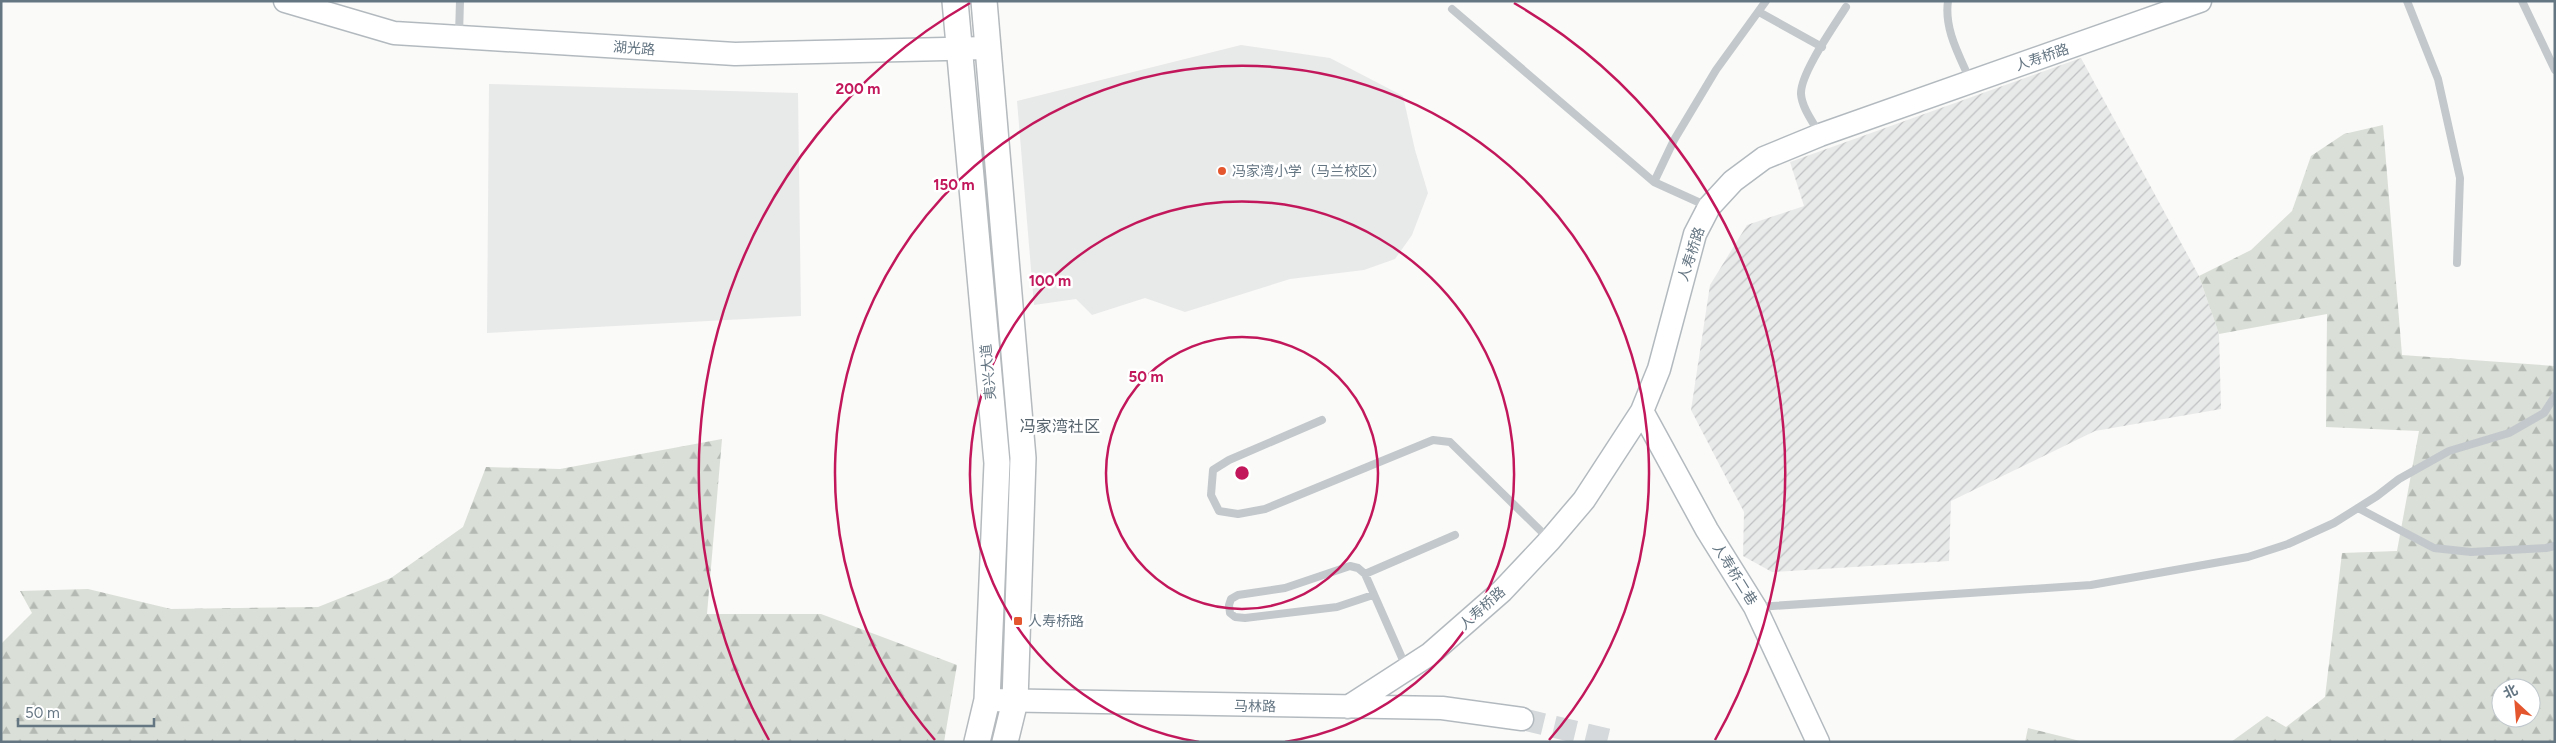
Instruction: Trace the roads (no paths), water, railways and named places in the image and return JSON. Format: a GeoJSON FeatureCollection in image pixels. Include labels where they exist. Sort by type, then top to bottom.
{"type":"FeatureCollection","features":[{"type":"Feature","properties":{"kind":"main road","name":"夷兴大道"},"geometry":{"type":"LineString","coordinates":[[955,1],[957,48],[997,463],[986,700],[977,742]]}},
{"type":"Feature","properties":{"kind":"main road","name":"夷兴大道"},"geometry":{"type":"LineString","coordinates":[[984,1],[1023,458],[1015,701],[1005,742]]}},
{"type":"Feature","properties":{"kind":"street","name":"湖光路"},"geometry":{"type":"LineString","coordinates":[[286,1],[394,33],[735,54],[988,48]]}},
{"type":"Feature","properties":{"kind":"street","name":"人寿桥路"},"geometry":{"type":"LineString","coordinates":[[1348,707],[1430,654],[1502,591],[1550,540],[1584,500],[1642,411],[1659,369],[1692,242],[1709,207],[1733,181],[1764,158],[1820,135],[2200,1]]}},
{"type":"Feature","properties":{"kind":"street","name":"人寿桥二巷"},"geometry":{"type":"LineString","coordinates":[[1642,411],[1707,530],[1755,607],[1818,742]]}},
{"type":"Feature","properties":{"kind":"street","name":"马林路"},"geometry":{"type":"LineString","coordinates":[[986,700],[1442,708],[1522,719]]}},
{"type":"Feature","properties":{"kind":"lane"},"geometry":{"type":"LineString","coordinates":[[459,37],[460,1]]}},
{"type":"Feature","properties":{"kind":"lane"},"geometry":{"type":"LineString","coordinates":[[1654,182],[1674,140],[1716,70],[1766,1]]}},
{"type":"Feature","properties":{"kind":"lane"},"geometry":{"type":"LineString","coordinates":[[1948,1],[1946,13],[1949,31],[1971,82]]}},
{"type":"Feature","properties":{"kind":"lane"},"geometry":{"type":"LineString","coordinates":[[2407,1],[2438,80],[2460,178],[2457,263]]}},
{"type":"Feature","properties":{"kind":"lane"},"geometry":{"type":"LineString","coordinates":[[2522,1],[2555,70]]}},
{"type":"Feature","properties":{"kind":"lane"},"geometry":{"type":"LineString","coordinates":[[1820,135],[1804,105],[1801,94],[1804,78],[1846,7]]}},
{"type":"Feature","properties":{"kind":"lane"},"geometry":{"type":"LineString","coordinates":[[1452,9],[1654,182],[1709,207]]}},
{"type":"Feature","properties":{"kind":"lane"},"geometry":{"type":"LineString","coordinates":[[1759,12],[1822,47]]}},
{"type":"Feature","properties":{"kind":"lane"},"geometry":{"type":"LineString","coordinates":[[1755,607],[2091,585],[2248,557],[2288,544],[2334,524],[2399,479],[2449,451],[2509,433],[2544,413],[2555,396]]}},
{"type":"Feature","properties":{"kind":"lane"},"geometry":{"type":"LineString","coordinates":[[1322,420],[1229,460],[1213,470],[1211,495],[1219,511],[1238,514],[1265,509],[1433,440],[1450,442],[1550,540]]}},
{"type":"Feature","properties":{"kind":"lane"},"geometry":{"type":"LineString","coordinates":[[2358,508],[2434,548],[2471,552],[2555,546]]}},
{"type":"Feature","properties":{"kind":"lane"},"geometry":{"type":"LineString","coordinates":[[1365,574],[1455,535]]}},
{"type":"Feature","properties":{"kind":"lane"},"geometry":{"type":"LineString","coordinates":[[1374,595],[1350,603],[1317,610],[1245,618],[1235,617],[1230,613],[1228,605],[1231,599],[1238,595],[1285,588],[1350,566],[1358,568],[1365,574],[1407,669]]}},
{"type":"Feature","properties":{"kind":"tunnel"},"geometry":{"type":"LineString","coordinates":[[1522,719],[1618,742]]}},
{"type":"Feature","properties":{"kind":"place","name":"冯家湾小学（马兰校区）"},"geometry":{"type":"Point","coordinates":[1222,171]}},
{"type":"Feature","properties":{"kind":"place","name":"人寿桥路"},"geometry":{"type":"Point","coordinates":[1018,621]}},
{"type":"Feature","properties":{"kind":"district","name":"冯家湾社区"},"geometry":{"type":"Point","coordinates":[1060,426]}}]}
